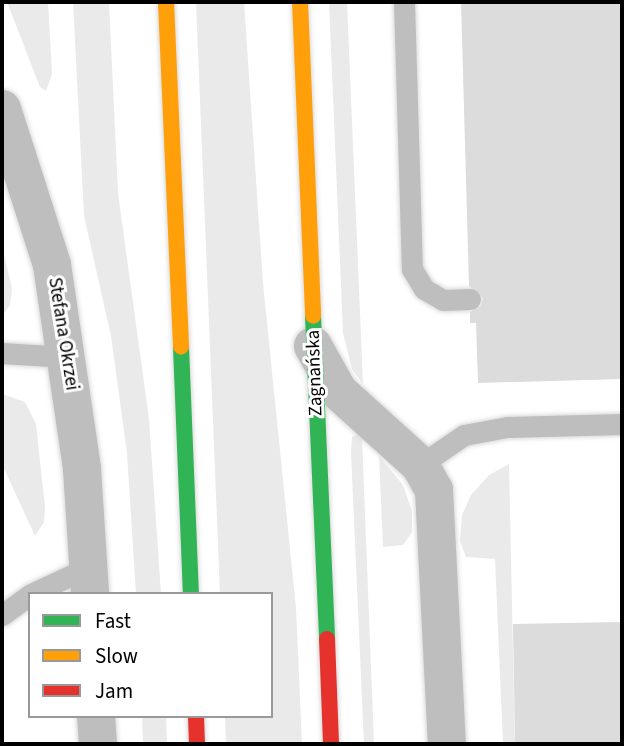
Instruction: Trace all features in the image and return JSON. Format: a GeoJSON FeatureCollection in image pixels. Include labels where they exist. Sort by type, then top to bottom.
{"type":"FeatureCollection","features":[{"type":"Feature","properties":{"kind":"main road"},"geometry":{"type":"LineString","coordinates":[[166,2],[191,592]]}},
{"type":"Feature","properties":{"kind":"main road","name":"Zagnańska"},"geometry":{"type":"LineString","coordinates":[[300,2],[331,744]]}},
{"type":"Feature","properties":{"kind":"main road"},"geometry":{"type":"LineString","coordinates":[[196,718],[197,744]]}},
{"type":"Feature","properties":{"kind":"street","name":"Stefana Okrzei"},"geometry":{"type":"LineString","coordinates":[[2,109],[52,265],[67,357],[89,580]]}},
{"type":"Feature","properties":{"kind":"street"},"geometry":{"type":"LineString","coordinates":[[313,346],[338,391],[420,465],[436,502],[447,744]]}},
{"type":"Feature","properties":{"kind":"street"},"geometry":{"type":"LineString","coordinates":[[96,718],[98,744]]}},
{"type":"Feature","properties":{"kind":"lane"},"geometry":{"type":"LineString","coordinates":[[404,2],[412,269],[424,289],[443,300],[470,299]]}},
{"type":"Feature","properties":{"kind":"lane"},"geometry":{"type":"LineString","coordinates":[[2,353],[67,357]]}},
{"type":"Feature","properties":{"kind":"lane"},"geometry":{"type":"LineString","coordinates":[[420,465],[464,435],[507,428],[622,424]]}},
{"type":"Feature","properties":{"kind":"lane"},"geometry":{"type":"LineString","coordinates":[[38,592],[89,580]]}},
{"type":"Feature","properties":{"kind":"lane"},"geometry":{"type":"LineString","coordinates":[[2,615],[28,596]]}},
{"type":"Feature","properties":{"kind":"shaded area"},"geometry":{"type":"Polygon","coordinates":[[[7,2],[48,2],[52,74],[46,91],[40,87],[7,2]]]}},
{"type":"Feature","properties":{"kind":"shaded area"},"geometry":{"type":"Polygon","coordinates":[[[73,2],[109,2],[118,193],[149,419],[161,592],[136,592],[127,453],[111,336],[84,216],[73,2]]]}},
{"type":"Feature","properties":{"kind":"shaded area"},"geometry":{"type":"Polygon","coordinates":[[[196,2],[244,2],[263,283],[296,608],[302,744],[226,744],[225,718],[273,718],[273,592],[220,592],[196,2]]]}},
{"type":"Feature","properties":{"kind":"shaded area"},"geometry":{"type":"Polygon","coordinates":[[[329,2],[347,2],[363,384],[352,369],[343,333],[329,2]]]}},
{"type":"Feature","properties":{"kind":"shaded area"},"geometry":{"type":"Polygon","coordinates":[[[2,246],[12,289],[10,305],[2,316],[2,246]]]}},
{"type":"Feature","properties":{"kind":"shaded area"},"geometry":{"type":"Polygon","coordinates":[[[2,394],[25,402],[36,424],[45,507],[44,522],[35,536],[2,464],[2,394]]]}},
{"type":"Feature","properties":{"kind":"shaded area"},"geometry":{"type":"Polygon","coordinates":[[[358,434],[362,437],[374,744],[364,744],[351,453],[352,437],[358,434]]]}},
{"type":"Feature","properties":{"kind":"shaded area"},"geometry":{"type":"Polygon","coordinates":[[[379,456],[403,485],[412,511],[412,532],[403,545],[383,547],[379,456]]]}},
{"type":"Feature","properties":{"kind":"shaded area"},"geometry":{"type":"Polygon","coordinates":[[[509,464],[515,744],[503,744],[495,559],[466,557],[460,541],[462,515],[471,495],[489,475],[509,464]]]}},
{"type":"Feature","properties":{"kind":"shaded area"},"geometry":{"type":"Polygon","coordinates":[[[142,718],[166,718],[167,744],[143,744],[142,718]]]}},
{"type":"Feature","properties":{"kind":"building"},"geometry":{"type":"Polygon","coordinates":[[[461,2],[622,2],[622,379],[478,383],[476,323],[470,323],[470,312],[481,306],[483,298],[469,286],[461,2]]]}},
{"type":"Feature","properties":{"kind":"building"},"geometry":{"type":"Polygon","coordinates":[[[622,622],[622,744],[515,744],[513,624],[622,622]]]}},
{"type":"Feature","properties":{"kind":"traffic: fast"},"geometry":{"type":"LineString","coordinates":[[313,316],[327,639]]}},
{"type":"Feature","properties":{"kind":"traffic: fast"},"geometry":{"type":"LineString","coordinates":[[181,347],[191,592]]}},
{"type":"Feature","properties":{"kind":"traffic: slow"},"geometry":{"type":"LineString","coordinates":[[166,2],[181,347]]}},
{"type":"Feature","properties":{"kind":"traffic: slow"},"geometry":{"type":"LineString","coordinates":[[300,2],[313,316]]}},
{"type":"Feature","properties":{"kind":"traffic: jam"},"geometry":{"type":"LineString","coordinates":[[327,639],[331,744]]}},
{"type":"Feature","properties":{"kind":"traffic: jam"},"geometry":{"type":"LineString","coordinates":[[196,718],[197,744]]}}]}
